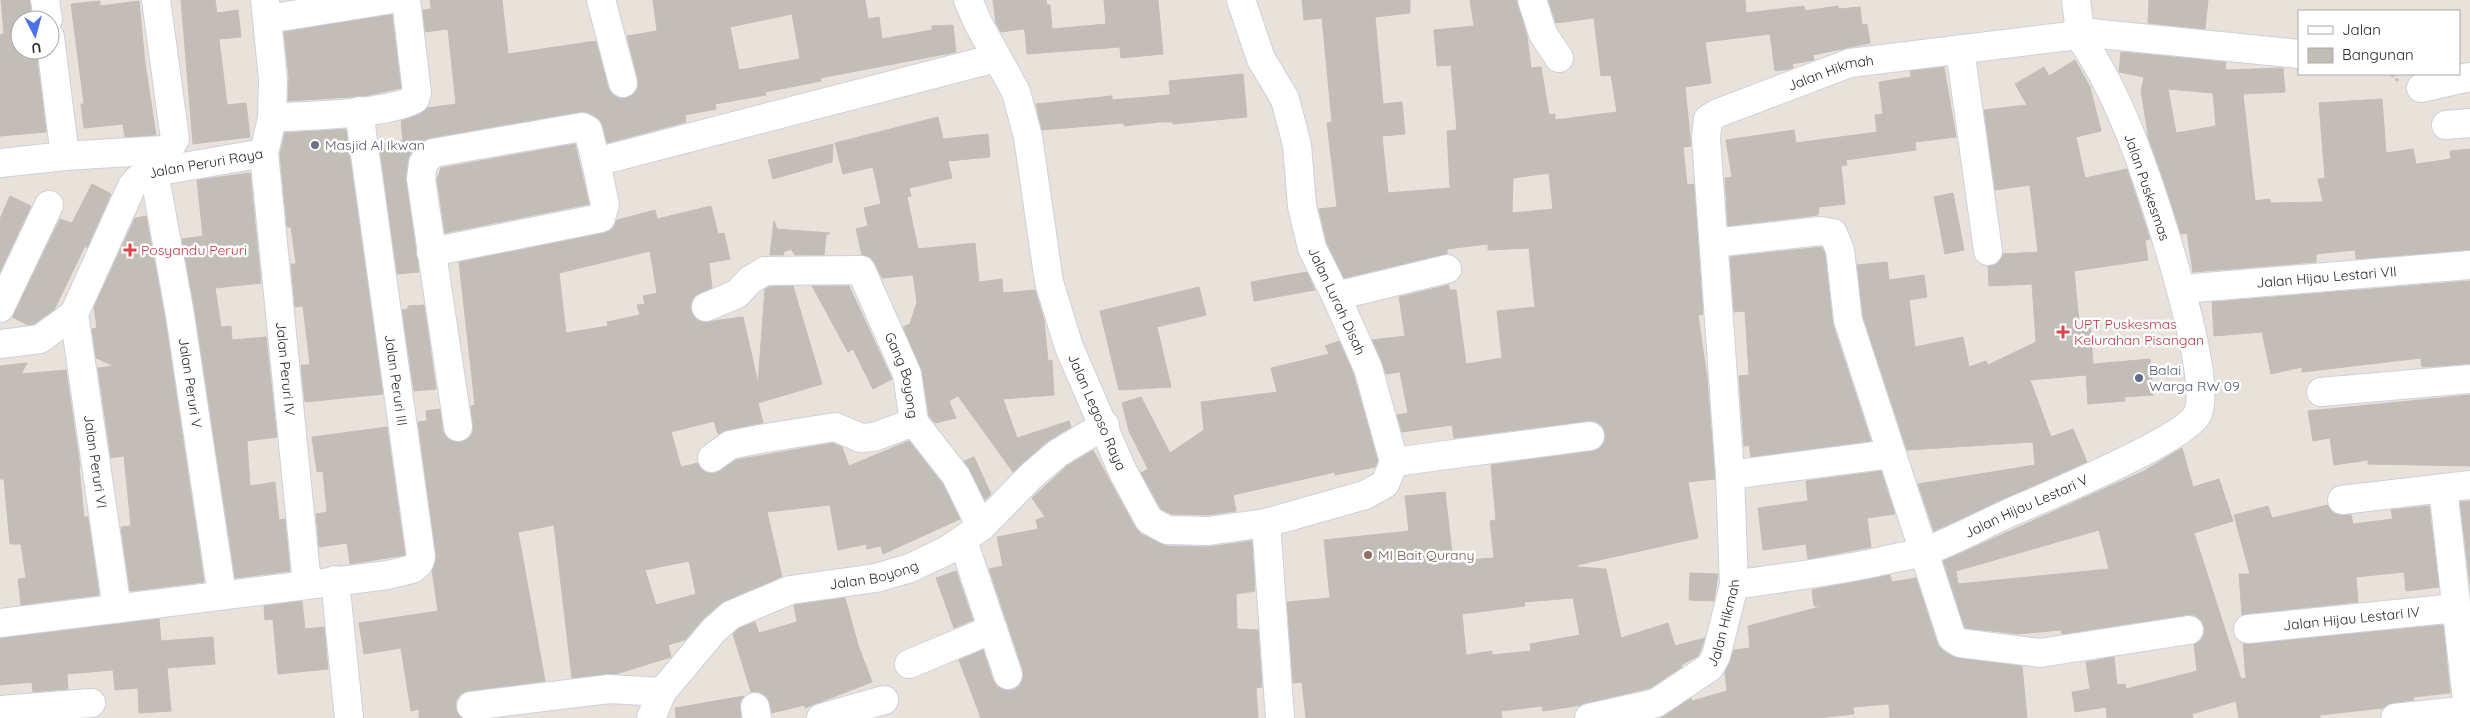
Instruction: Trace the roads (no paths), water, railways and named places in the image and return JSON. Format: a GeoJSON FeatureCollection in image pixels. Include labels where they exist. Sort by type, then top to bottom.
{"type":"FeatureCollection","features":[{"type":"Feature","properties":{"kind":"street"},"geometry":{"type":"LineString","coordinates":[[0,163],[65,156],[163,150],[170,147],[175,139],[156,0]]}},
{"type":"Feature","properties":{"kind":"street"},"geometry":{"type":"LineString","coordinates":[[266,10],[387,0]]}},
{"type":"Feature","properties":{"kind":"street"},"geometry":{"type":"LineString","coordinates":[[272,118],[359,111],[406,104],[415,99],[417,93],[406,0]]}},
{"type":"Feature","properties":{"kind":"street"},"geometry":{"type":"LineString","coordinates":[[601,0],[623,83]]}},
{"type":"Feature","properties":{"kind":"street","name":"Jalan Legoso Raya"},"geometry":{"type":"LineString","coordinates":[[968,0],[996,58],[1016,92],[1028,137],[1049,282],[1069,346],[1105,426],[1123,472],[1149,520],[1167,530],[1208,531],[1266,523]]}},
{"type":"Feature","properties":{"kind":"street","name":"Jalan Lurah Disah"},"geometry":{"type":"LineString","coordinates":[[1241,0],[1261,59],[1285,98],[1297,145],[1302,206],[1309,238],[1371,377],[1394,462]]}},
{"type":"Feature","properties":{"kind":"street"},"geometry":{"type":"LineString","coordinates":[[1532,0],[1543,34],[1559,58]]}},
{"type":"Feature","properties":{"kind":"street"},"geometry":{"type":"LineString","coordinates":[[2076,0],[2079,34]]}},
{"type":"Feature","properties":{"kind":"street","name":"Jalan Peruri Raya"},"geometry":{"type":"LineString","coordinates":[[0,344],[40,339],[74,314],[132,186],[138,179],[154,172],[264,153],[272,118],[273,79],[266,10]]}},
{"type":"Feature","properties":{"kind":"street","name":"Jalan Hikmah"},"geometry":{"type":"LineString","coordinates":[[1589,718],[1658,710],[1714,662],[1734,585],[1730,475],[1706,138],[1708,119],[1718,113],[1850,63],[2079,34],[2298,54]]}},
{"type":"Feature","properties":{"kind":"street","name":"Jalan Puskesmas"},"geometry":{"type":"LineString","coordinates":[[2079,34],[2111,94],[2139,155],[2182,289],[2201,382],[2202,402],[2197,416],[2183,430],[2127,460]]}},
{"type":"Feature","properties":{"kind":"street"},"geometry":{"type":"LineString","coordinates":[[1960,49],[1988,251]]}},
{"type":"Feature","properties":{"kind":"street"},"geometry":{"type":"LineString","coordinates":[[596,162],[996,58]]}},
{"type":"Feature","properties":{"kind":"street"},"geometry":{"type":"LineString","coordinates":[[53,60],[65,156]]}},
{"type":"Feature","properties":{"kind":"street"},"geometry":{"type":"LineString","coordinates":[[2421,88],[2470,77]]}},
{"type":"Feature","properties":{"kind":"street","name":"Jalan Peruri III"},"geometry":{"type":"LineString","coordinates":[[0,623],[335,580],[388,575],[412,569],[419,563],[421,557],[359,111]]}},
{"type":"Feature","properties":{"kind":"street"},"geometry":{"type":"LineString","coordinates":[[431,252],[601,218],[605,205],[588,130],[582,127],[433,153],[423,163],[421,179],[431,252],[458,427]]}},
{"type":"Feature","properties":{"kind":"street","name":"Jalan Peruri IV"},"geometry":{"type":"LineString","coordinates":[[264,153],[307,584]]}},
{"type":"Feature","properties":{"kind":"street","name":"Jalan Peruri V"},"geometry":{"type":"LineString","coordinates":[[154,172],[180,314],[222,595]]}},
{"type":"Feature","properties":{"kind":"street"},"geometry":{"type":"LineString","coordinates":[[0,308],[49,205]]}},
{"type":"Feature","properties":{"kind":"street"},"geometry":{"type":"LineString","coordinates":[[1714,243],[1820,231],[1833,233],[1840,250],[1848,320],[1952,638],[1960,642],[2040,653],[2189,630]]}},
{"type":"Feature","properties":{"kind":"street","name":"Jalan Hijau Lestari VII"},"geometry":{"type":"LineString","coordinates":[[2182,289],[2470,264]]}},
{"type":"Feature","properties":{"kind":"street"},"geometry":{"type":"LineString","coordinates":[[1336,296],[1447,269]]}},
{"type":"Feature","properties":{"kind":"street","name":"Gang Boyong"},"geometry":{"type":"LineString","coordinates":[[706,307],[737,294],[750,280],[764,271],[861,270],[907,374],[914,422],[956,476],[972,534],[993,629],[1008,675]]}},
{"type":"Feature","properties":{"kind":"street","name":"Jalan Peruri VI"},"geometry":{"type":"LineString","coordinates":[[74,314],[117,609]]}},
{"type":"Feature","properties":{"kind":"street"},"geometry":{"type":"LineString","coordinates":[[2321,392],[2470,379]]}},
{"type":"Feature","properties":{"kind":"street"},"geometry":{"type":"LineString","coordinates":[[712,458],[730,446],[760,439],[835,427],[861,438],[874,437],[914,422]]}},
{"type":"Feature","properties":{"kind":"street","name":"Jalan Boyong"},"geometry":{"type":"LineString","coordinates":[[651,718],[662,692],[714,630],[740,610],[780,593],[802,587],[876,578],[910,568],[972,534],[1031,476],[1058,453],[1105,426]]}},
{"type":"Feature","properties":{"kind":"street"},"geometry":{"type":"LineString","coordinates":[[1280,718],[1266,523],[1365,495],[1385,484],[1394,462],[1590,436]]}},
{"type":"Feature","properties":{"kind":"street"},"geometry":{"type":"LineString","coordinates":[[1730,475],[1891,454]]}},
{"type":"Feature","properties":{"kind":"street","name":"Jalan Hijau Lestari V"},"geometry":{"type":"LineString","coordinates":[[1734,585],[1857,567],[1925,551],[2127,460]]}},
{"type":"Feature","properties":{"kind":"street"},"geometry":{"type":"LineString","coordinates":[[2342,500],[2470,485]]}},
{"type":"Feature","properties":{"kind":"street"},"geometry":{"type":"LineString","coordinates":[[2395,718],[2469,714],[2443,488]]}},
{"type":"Feature","properties":{"kind":"street"},"geometry":{"type":"LineString","coordinates":[[335,580],[349,718]]}},
{"type":"Feature","properties":{"kind":"street","name":"Jalan Hijau Lestari IV"},"geometry":{"type":"LineString","coordinates":[[2248,628],[2456,608]]}},
{"type":"Feature","properties":{"kind":"street"},"geometry":{"type":"LineString","coordinates":[[909,664],[993,629]]}},
{"type":"Feature","properties":{"kind":"street"},"geometry":{"type":"LineString","coordinates":[[471,706],[609,689],[662,692]]}},
{"type":"Feature","properties":{"kind":"street"},"geometry":{"type":"LineString","coordinates":[[821,718],[884,700]]}},
{"type":"Feature","properties":{"kind":"street"},"geometry":{"type":"LineString","coordinates":[[0,710],[91,703]]}},
{"type":"Feature","properties":{"kind":"place","name":"Masjid Al Ikwan"},"geometry":{"type":"Point","coordinates":[315,145]}},
{"type":"Feature","properties":{"kind":"place","name":"Posyandu Peruri"},"geometry":{"type":"Point","coordinates":[130,250]}},
{"type":"Feature","properties":{"kind":"place","name":"UPT Puskesmas Kelurahan Pisangan"},"geometry":{"type":"Point","coordinates":[2063,332]}},
{"type":"Feature","properties":{"kind":"place","name":"Balai Warga RW 09"},"geometry":{"type":"Point","coordinates":[2139,378]}},
{"type":"Feature","properties":{"kind":"place","name":"MI Bait Qurany"},"geometry":{"type":"Point","coordinates":[1368,555]}}]}
